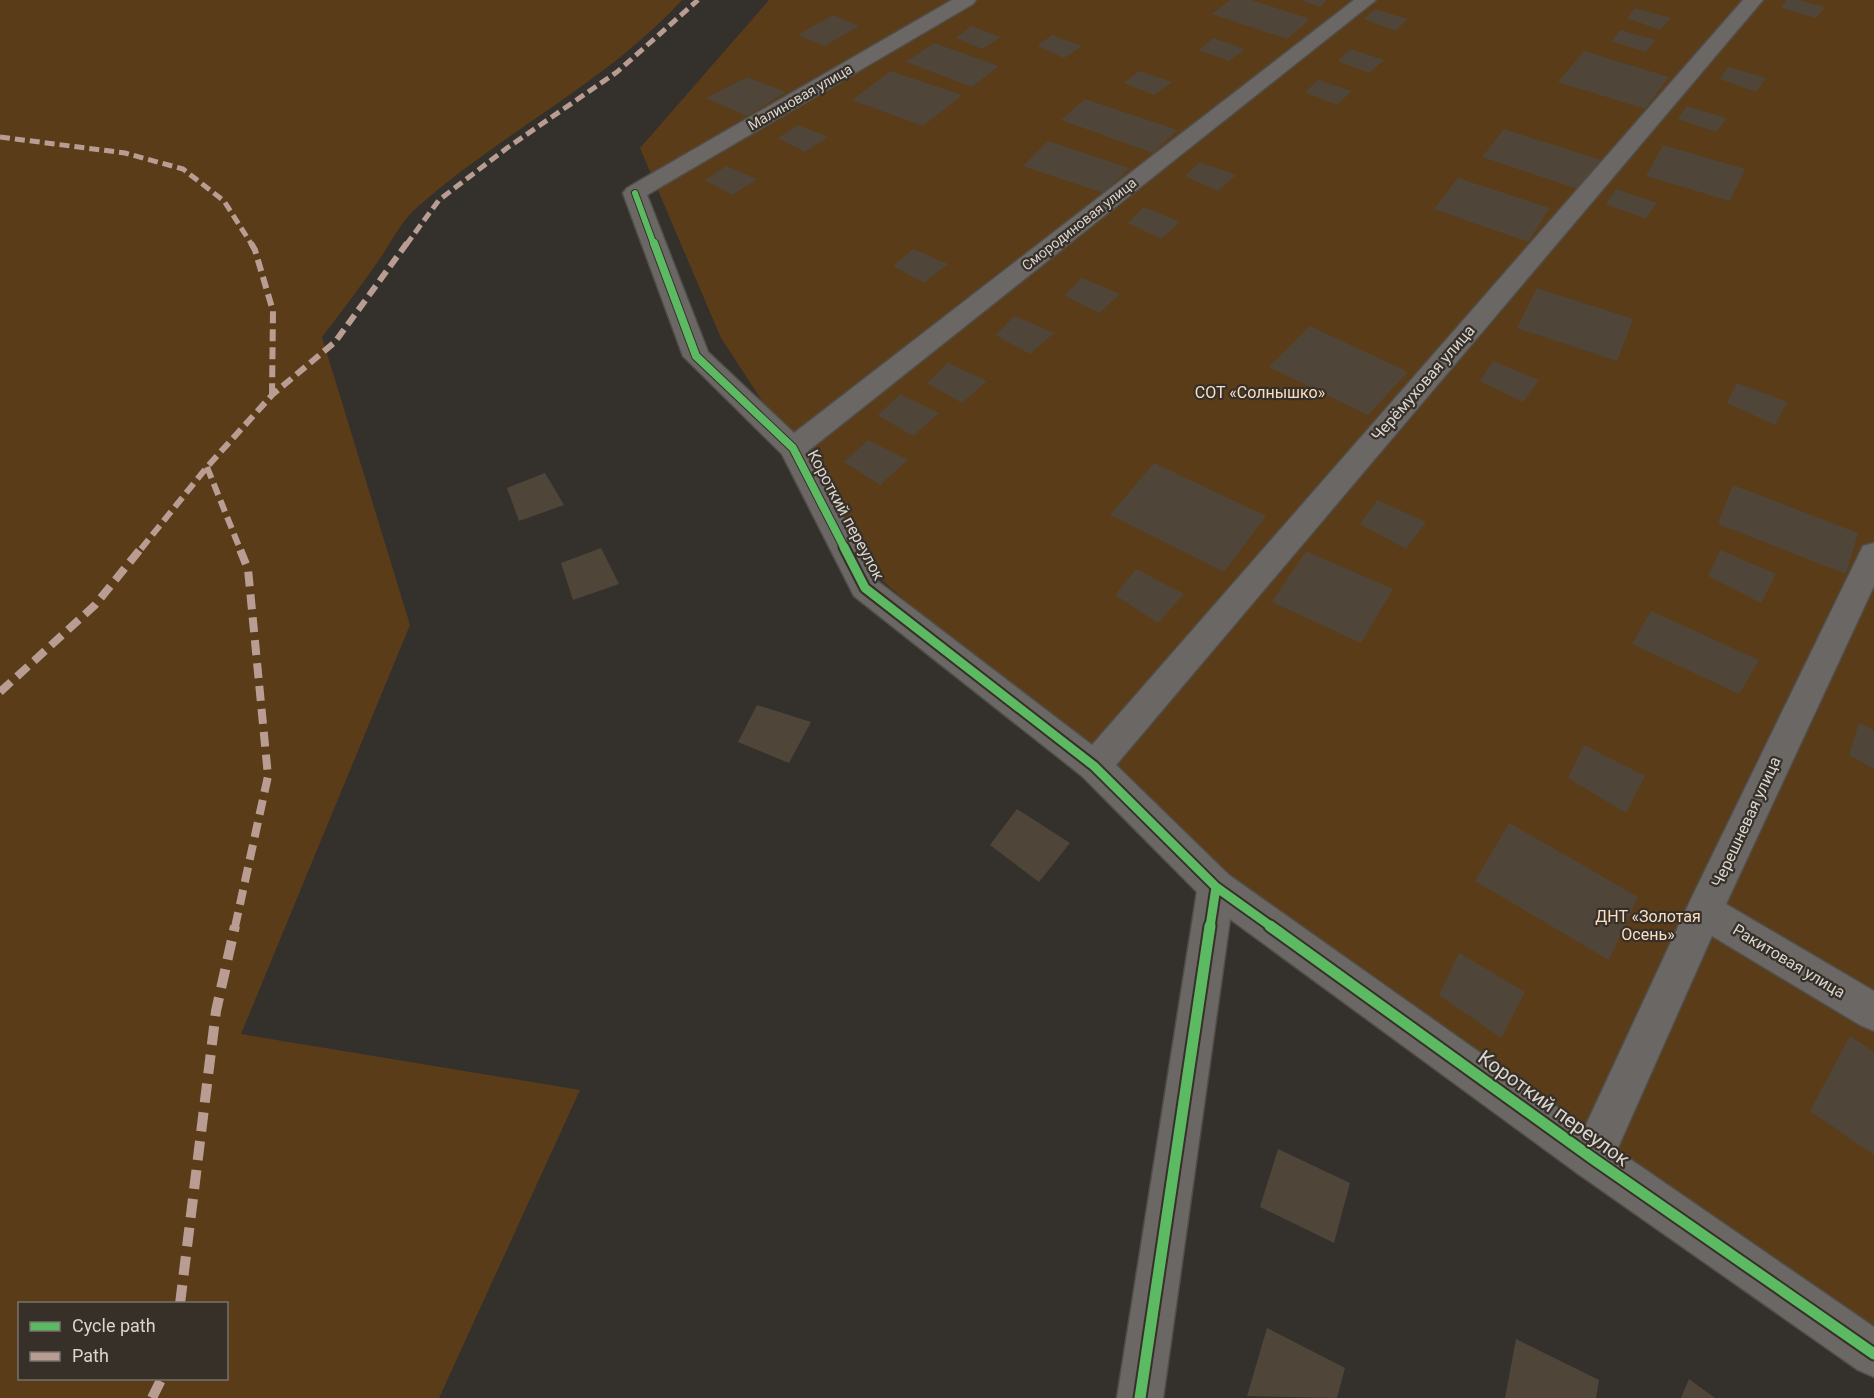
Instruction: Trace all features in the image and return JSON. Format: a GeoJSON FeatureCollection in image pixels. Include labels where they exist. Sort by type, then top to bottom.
{"type":"FeatureCollection","features":[{"type":"Feature","properties":{"kind":"street","name":"Малиновая улица"},"geometry":{"type":"LineString","coordinates":[[635,193],[966,0]]}},
{"type":"Feature","properties":{"kind":"street","name":"Смородиновая улица"},"geometry":{"type":"LineString","coordinates":[[793,448],[1366,0]]}},
{"type":"Feature","properties":{"kind":"street","name":"Черёмуховая улица"},"geometry":{"type":"LineString","coordinates":[[1094,766],[1753,0]]}},
{"type":"Feature","properties":{"kind":"street","name":"Короткий переулок"},"geometry":{"type":"LineString","coordinates":[[635,193],[696,356],[793,448],[865,588],[1094,766],[1216,887],[1592,1158],[1874,1354]]}},
{"type":"Feature","properties":{"kind":"street","name":"Черешневая улица"},"geometry":{"type":"LineString","coordinates":[[1592,1158],[1704,911],[1874,554]]}},
{"type":"Feature","properties":{"kind":"street"},"geometry":{"type":"LineString","coordinates":[[1140,1398],[1216,887]]}},
{"type":"Feature","properties":{"kind":"street","name":"Ракитовая улица"},"geometry":{"type":"LineString","coordinates":[[1704,911],[1874,1012]]}},
{"type":"Feature","properties":{"kind":"green space"},"geometry":{"type":"Polygon","coordinates":[[[0,0],[682,0],[619,58],[446,183],[413,211],[322,337],[410,625],[241,1034],[580,1090],[439,1398],[0,1398],[0,0]]]}},
{"type":"Feature","properties":{"kind":"green space","name":"СОТ «Солнышко»"},"geometry":{"type":"Polygon","coordinates":[[[769,0],[1874,0],[1874,1366],[1340,981],[876,575],[721,338],[640,148],[769,0]]]}},
{"type":"Feature","properties":{"kind":"building"},"geometry":{"type":"Polygon","coordinates":[[[1230,0],[1251,0],[1310,19],[1287,39],[1212,14],[1230,0]]]}},
{"type":"Feature","properties":{"kind":"building"},"geometry":{"type":"Polygon","coordinates":[[[1300,0],[1327,0],[1320,7],[1300,0]]]}},
{"type":"Feature","properties":{"kind":"building"},"geometry":{"type":"Polygon","coordinates":[[[1786,0],[1799,0],[1825,7],[1816,18],[1781,8],[1786,0]]]}},
{"type":"Feature","properties":{"kind":"building"},"geometry":{"type":"Polygon","coordinates":[[[1635,8],[1671,18],[1660,30],[1627,18],[1635,8]]]}},
{"type":"Feature","properties":{"kind":"building"},"geometry":{"type":"Polygon","coordinates":[[[1375,9],[1408,19],[1395,31],[1364,19],[1375,9]]]}},
{"type":"Feature","properties":{"kind":"building"},"geometry":{"type":"Polygon","coordinates":[[[833,15],[859,26],[824,46],[798,35],[833,15]]]}},
{"type":"Feature","properties":{"kind":"building"},"geometry":{"type":"Polygon","coordinates":[[[971,26],[1001,37],[982,49],[956,38],[971,26]]]}},
{"type":"Feature","properties":{"kind":"building"},"geometry":{"type":"Polygon","coordinates":[[[1620,30],[1656,40],[1645,52],[1612,41],[1620,30]]]}},
{"type":"Feature","properties":{"kind":"building"},"geometry":{"type":"Polygon","coordinates":[[[1052,35],[1082,46],[1064,58],[1037,46],[1052,35]]]}},
{"type":"Feature","properties":{"kind":"building"},"geometry":{"type":"Polygon","coordinates":[[[1213,38],[1245,49],[1229,61],[1199,50],[1213,38]]]}},
{"type":"Feature","properties":{"kind":"building"},"geometry":{"type":"Polygon","coordinates":[[[934,43],[999,66],[972,87],[906,62],[934,43]]]}},
{"type":"Feature","properties":{"kind":"building"},"geometry":{"type":"Polygon","coordinates":[[[1350,49],[1384,60],[1369,73],[1338,61],[1350,49]]]}},
{"type":"Feature","properties":{"kind":"building"},"geometry":{"type":"Polygon","coordinates":[[[1584,51],[1669,77],[1645,109],[1558,82],[1584,51]]]}},
{"type":"Feature","properties":{"kind":"building"},"geometry":{"type":"Polygon","coordinates":[[[1728,67],[1766,78],[1756,92],[1720,79],[1728,67]]]}},
{"type":"Feature","properties":{"kind":"building"},"geometry":{"type":"Polygon","coordinates":[[[891,71],[962,95],[923,126],[852,100],[891,71]]]}},
{"type":"Feature","properties":{"kind":"building"},"geometry":{"type":"Polygon","coordinates":[[[1139,71],[1172,82],[1154,95],[1124,83],[1139,71]]]}},
{"type":"Feature","properties":{"kind":"building"},"geometry":{"type":"Polygon","coordinates":[[[747,77],[786,92],[747,116],[706,98],[747,77]]]}},
{"type":"Feature","properties":{"kind":"building"},"geometry":{"type":"Polygon","coordinates":[[[1318,80],[1352,91],[1337,105],[1305,92],[1318,80]]]}},
{"type":"Feature","properties":{"kind":"building"},"geometry":{"type":"Polygon","coordinates":[[[1085,99],[1177,130],[1153,153],[1061,120],[1085,99]]]}},
{"type":"Feature","properties":{"kind":"building"},"geometry":{"type":"Polygon","coordinates":[[[1687,106],[1727,118],[1716,132],[1678,119],[1687,106]]]}},
{"type":"Feature","properties":{"kind":"building"},"geometry":{"type":"Polygon","coordinates":[[[798,125],[828,137],[805,152],[778,138],[798,125]]]}},
{"type":"Feature","properties":{"kind":"building"},"geometry":{"type":"Polygon","coordinates":[[[1504,129],[1601,160],[1581,190],[1482,157],[1504,129]]]}},
{"type":"Feature","properties":{"kind":"building"},"geometry":{"type":"Polygon","coordinates":[[[1048,141],[1129,168],[1104,193],[1023,166],[1048,141]]]}},
{"type":"Feature","properties":{"kind":"building"},"geometry":{"type":"Polygon","coordinates":[[[1663,145],[1745,169],[1730,201],[1646,176],[1663,145]]]}},
{"type":"Feature","properties":{"kind":"building"},"geometry":{"type":"Polygon","coordinates":[[[1200,162],[1236,175],[1218,191],[1185,176],[1200,162]]]}},
{"type":"Feature","properties":{"kind":"building"},"geometry":{"type":"Polygon","coordinates":[[[726,166],[757,179],[732,195],[705,180],[726,166]]]}},
{"type":"Feature","properties":{"kind":"building"},"geometry":{"type":"Polygon","coordinates":[[[1458,178],[1550,208],[1528,242],[1434,209],[1458,178]]]}},
{"type":"Feature","properties":{"kind":"building"},"geometry":{"type":"Polygon","coordinates":[[[1616,189],[1657,203],[1645,219],[1606,204],[1616,189]]]}},
{"type":"Feature","properties":{"kind":"building"},"geometry":{"type":"Polygon","coordinates":[[[1144,207],[1180,222],[1161,239],[1128,223],[1144,207]]]}},
{"type":"Feature","properties":{"kind":"building"},"geometry":{"type":"Polygon","coordinates":[[[913,249],[948,264],[924,283],[893,266],[913,249]]]}},
{"type":"Feature","properties":{"kind":"building"},"geometry":{"type":"Polygon","coordinates":[[[1082,278],[1120,294],[1099,313],[1064,295],[1082,278]]]}},
{"type":"Feature","properties":{"kind":"building"},"geometry":{"type":"Polygon","coordinates":[[[1537,288],[1633,319],[1617,361],[1517,328],[1537,288]]]}},
{"type":"Feature","properties":{"kind":"building"},"geometry":{"type":"Polygon","coordinates":[[[1015,316],[1054,333],[1030,354],[995,335],[1015,316]]]}},
{"type":"Feature","properties":{"kind":"building"},"geometry":{"type":"Polygon","coordinates":[[[1310,326],[1408,372],[1368,415],[1269,367],[1310,326]]]}},
{"type":"Feature","properties":{"kind":"building"},"geometry":{"type":"Polygon","coordinates":[[[1493,361],[1539,380],[1523,402],[1480,381],[1493,361]]]}},
{"type":"Feature","properties":{"kind":"building"},"geometry":{"type":"Polygon","coordinates":[[[948,363],[987,381],[962,403],[927,383],[948,363]]]}},
{"type":"Feature","properties":{"kind":"building"},"geometry":{"type":"Polygon","coordinates":[[[1737,383],[1787,402],[1775,425],[1727,403],[1737,383]]]}},
{"type":"Feature","properties":{"kind":"building"},"geometry":{"type":"Polygon","coordinates":[[[900,394],[939,413],[913,436],[878,415],[900,394]]]}},
{"type":"Feature","properties":{"kind":"building"},"geometry":{"type":"Polygon","coordinates":[[[868,440],[908,460],[880,485],[844,462],[868,440]]]}},
{"type":"Feature","properties":{"kind":"building"},"geometry":{"type":"Polygon","coordinates":[[[1154,463],[1266,516],[1224,572],[1110,515],[1154,463]]]}},
{"type":"Feature","properties":{"kind":"building"},"geometry":{"type":"Polygon","coordinates":[[[545,473],[564,505],[519,521],[507,488],[545,473]]]}},
{"type":"Feature","properties":{"kind":"building"},"geometry":{"type":"Polygon","coordinates":[[[1733,485],[1858,533],[1846,574],[1718,524],[1733,485]]]}},
{"type":"Feature","properties":{"kind":"building"},"geometry":{"type":"Polygon","coordinates":[[[1377,500],[1426,522],[1406,549],[1360,524],[1377,500]]]}},
{"type":"Feature","properties":{"kind":"building"},"geometry":{"type":"Polygon","coordinates":[[[601,548],[619,584],[573,600],[561,563],[601,548]]]}},
{"type":"Feature","properties":{"kind":"building"},"geometry":{"type":"Polygon","coordinates":[[[1720,550],[1776,574],[1761,603],[1708,576],[1720,550]]]}},
{"type":"Feature","properties":{"kind":"building"},"geometry":{"type":"Polygon","coordinates":[[[1306,551],[1393,589],[1361,643],[1272,602],[1306,551]]]}},
{"type":"Feature","properties":{"kind":"building"},"geometry":{"type":"Polygon","coordinates":[[[1136,569],[1184,594],[1158,623],[1115,595],[1136,569]]]}},
{"type":"Feature","properties":{"kind":"building"},"geometry":{"type":"Polygon","coordinates":[[[1651,611],[1759,660],[1739,694],[1632,644],[1651,611]]]}},
{"type":"Feature","properties":{"kind":"building"},"geometry":{"type":"Polygon","coordinates":[[[757,705],[811,722],[789,763],[738,742],[757,705]]]}},
{"type":"Feature","properties":{"kind":"building"},"geometry":{"type":"Polygon","coordinates":[[[1859,723],[1874,730],[1874,769],[1849,755],[1859,723]]]}},
{"type":"Feature","properties":{"kind":"building"},"geometry":{"type":"Polygon","coordinates":[[[1584,745],[1645,776],[1626,813],[1568,778],[1584,745]]]}},
{"type":"Feature","properties":{"kind":"building"},"geometry":{"type":"Polygon","coordinates":[[[1017,809],[1070,843],[1039,882],[990,845],[1017,809]]]}},
{"type":"Feature","properties":{"kind":"building"},"geometry":{"type":"Polygon","coordinates":[[[1509,823],[1638,897],[1609,960],[1475,881],[1509,823]]]}},
{"type":"Feature","properties":{"kind":"building"},"geometry":{"type":"Polygon","coordinates":[[[1459,953],[1525,992],[1501,1038],[1439,995],[1459,953]]]}},
{"type":"Feature","properties":{"kind":"building"},"geometry":{"type":"Polygon","coordinates":[[[1850,1036],[1874,1052],[1874,1155],[1810,1111],[1850,1036]]]}},
{"type":"Feature","properties":{"kind":"building"},"geometry":{"type":"Polygon","coordinates":[[[1278,1149],[1350,1183],[1334,1243],[1260,1207],[1278,1149]]]}},
{"type":"Feature","properties":{"kind":"building"},"geometry":{"type":"Polygon","coordinates":[[[1267,1328],[1345,1368],[1337,1398],[1247,1396],[1267,1328]]]}},
{"type":"Feature","properties":{"kind":"building"},"geometry":{"type":"Polygon","coordinates":[[[1516,1339],[1599,1380],[1596,1398],[1505,1398],[1516,1339]]]}},
{"type":"Feature","properties":{"kind":"building"},"geometry":{"type":"Polygon","coordinates":[[[1689,1379],[1715,1398],[1681,1398],[1689,1379]]]}},
{"type":"Feature","properties":{"kind":"marked path"},"geometry":{"type":"LineString","coordinates":[[0,692],[95,605],[207,467],[272,395],[335,342],[439,200],[507,148],[617,72],[698,0]]}},
{"type":"Feature","properties":{"kind":"marked path"},"geometry":{"type":"LineString","coordinates":[[0,137],[125,153],[183,169],[224,201],[255,250],[273,311],[272,395]]}},
{"type":"Feature","properties":{"kind":"marked path"},"geometry":{"type":"LineString","coordinates":[[180,1302],[216,1011],[268,776],[248,569],[207,467]]}},
{"type":"Feature","properties":{"kind":"marked path"},"geometry":{"type":"LineString","coordinates":[[152,1398],[161,1380]]}},
{"type":"Feature","properties":{"kind":"cycle path"},"geometry":{"type":"LineString","coordinates":[[635,193],[696,356],[793,448],[865,588],[1094,766],[1216,887],[1592,1158],[1874,1354]]}},
{"type":"Feature","properties":{"kind":"cycle path"},"geometry":{"type":"LineString","coordinates":[[1140,1398],[1216,887]]}},
{"type":"Feature","properties":{"kind":"park label","name":"ДНТ «Золотая Осень»"},"geometry":{"type":"Point","coordinates":[1648,925]}}]}
